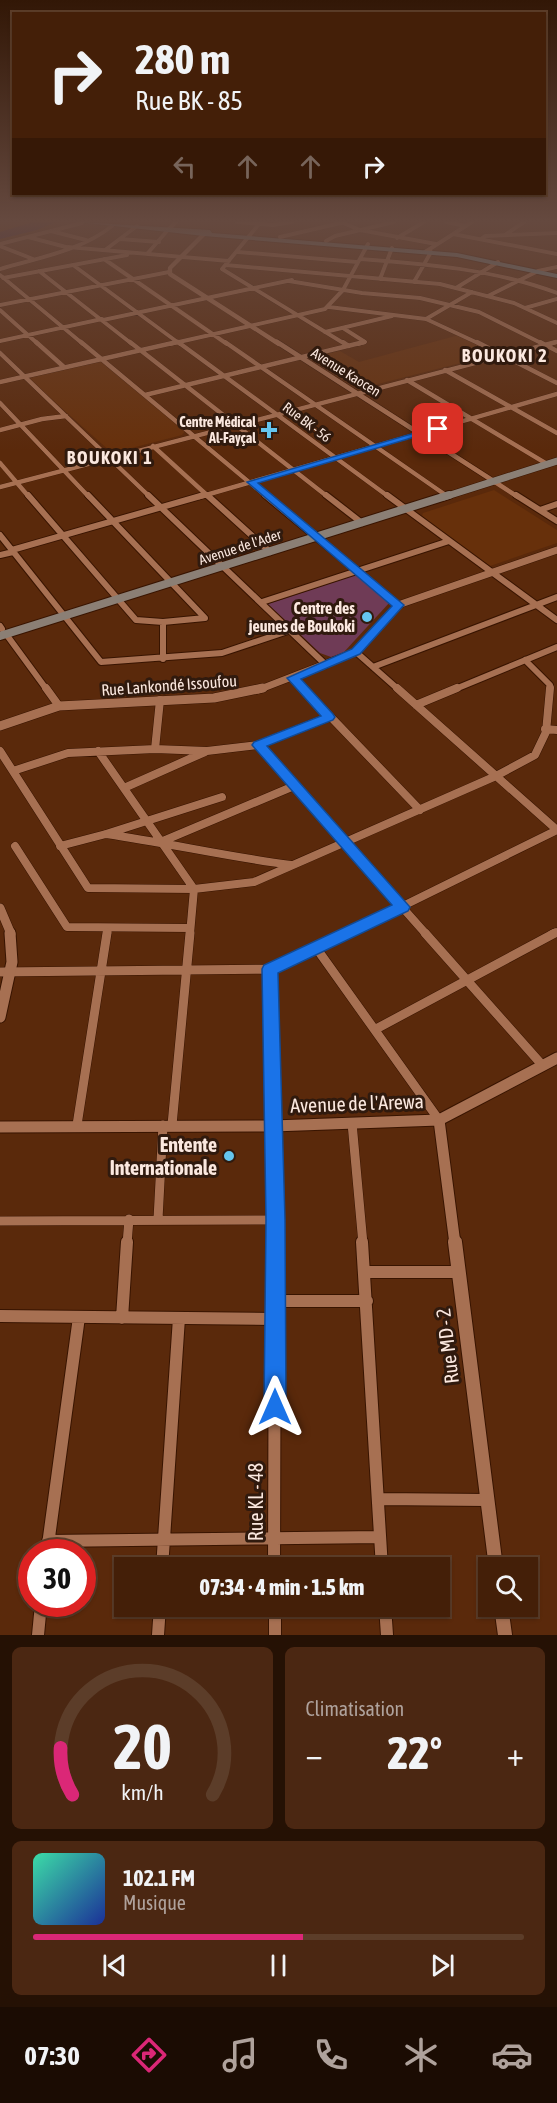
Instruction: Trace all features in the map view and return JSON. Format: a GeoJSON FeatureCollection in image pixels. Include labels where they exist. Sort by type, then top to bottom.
{"type":"FeatureCollection","features":[{"type":"Feature","properties":{"kind":"main road","name":"Avenue de l'Ader"},"geometry":{"type":"LineString","coordinates":[[2,631],[64,617],[557,461]]}},
{"type":"Feature","properties":{"kind":"street"},"geometry":{"type":"LineString","coordinates":[[0,305],[34,298]]}},
{"type":"Feature","properties":{"kind":"street"},"geometry":{"type":"LineString","coordinates":[[74,298],[362,523]]}},
{"type":"Feature","properties":{"kind":"street","name":"Rue BK - 56"},"geometry":{"type":"LineString","coordinates":[[118,298],[557,620]]}},
{"type":"Feature","properties":{"kind":"street"},"geometry":{"type":"LineString","coordinates":[[161,298],[447,496]]}},
{"type":"Feature","properties":{"kind":"street"},"geometry":{"type":"LineString","coordinates":[[0,340],[201,298]]}},
{"type":"Feature","properties":{"kind":"street","name":"Avenue Kaocen"},"geometry":{"type":"LineString","coordinates":[[209,298],[495,482]]}},
{"type":"Feature","properties":{"kind":"street"},"geometry":{"type":"LineString","coordinates":[[270,298],[349,346]]}},
{"type":"Feature","properties":{"kind":"street"},"geometry":{"type":"LineString","coordinates":[[329,307],[336,298]]}},
{"type":"Feature","properties":{"kind":"street"},"geometry":{"type":"LineString","coordinates":[[421,298],[484,314],[557,351]]}},
{"type":"Feature","properties":{"kind":"street"},"geometry":{"type":"LineString","coordinates":[[426,319],[461,298]]}},
{"type":"Feature","properties":{"kind":"street"},"geometry":{"type":"LineString","coordinates":[[495,298],[525,308],[557,323]]}},
{"type":"Feature","properties":{"kind":"street"},"geometry":{"type":"LineString","coordinates":[[31,299],[398,605]]}},
{"type":"Feature","properties":{"kind":"street"},"geometry":{"type":"LineString","coordinates":[[525,308],[557,299]]}},
{"type":"Feature","properties":{"kind":"street"},"geometry":{"type":"LineString","coordinates":[[0,382],[329,307],[426,319],[505,354],[557,383]]}},
{"type":"Feature","properties":{"kind":"street"},"geometry":{"type":"LineString","coordinates":[[0,310],[64,367]]}},
{"type":"Feature","properties":{"kind":"street"},"geometry":{"type":"LineString","coordinates":[[325,332],[400,314]]}},
{"type":"Feature","properties":{"kind":"street"},"geometry":{"type":"LineString","coordinates":[[550,320],[557,318]]}},
{"type":"Feature","properties":{"kind":"street"},"geometry":{"type":"LineString","coordinates":[[145,395],[365,341],[343,328]]}},
{"type":"Feature","properties":{"kind":"street"},"geometry":{"type":"LineString","coordinates":[[0,487],[557,342]]}},
{"type":"Feature","properties":{"kind":"street"},"geometry":{"type":"LineString","coordinates":[[0,353],[326,665]]}},
{"type":"Feature","properties":{"kind":"street"},"geometry":{"type":"LineString","coordinates":[[445,370],[557,433]]}},
{"type":"Feature","properties":{"kind":"street"},"geometry":{"type":"LineString","coordinates":[[406,380],[547,464]]}},
{"type":"Feature","properties":{"kind":"street"},"geometry":{"type":"LineString","coordinates":[[0,555],[557,394]]}},
{"type":"Feature","properties":{"kind":"street"},"geometry":{"type":"LineString","coordinates":[[0,403],[205,617],[204,619],[138,621],[0,463]]}},
{"type":"Feature","properties":{"kind":"street"},"geometry":{"type":"LineString","coordinates":[[0,430],[66,417]]}},
{"type":"Feature","properties":{"kind":"street"},"geometry":{"type":"LineString","coordinates":[[153,446],[270,552]]}},
{"type":"Feature","properties":{"kind":"street"},"geometry":{"type":"LineString","coordinates":[[495,482],[557,521]]}},
{"type":"Feature","properties":{"kind":"street"},"geometry":{"type":"LineString","coordinates":[[540,510],[557,504]]}},
{"type":"Feature","properties":{"kind":"street"},"geometry":{"type":"LineString","coordinates":[[0,535],[101,662],[163,659],[227,652],[291,630]]}},
{"type":"Feature","properties":{"kind":"street"},"geometry":{"type":"LineString","coordinates":[[262,602],[449,541]]}},
{"type":"Feature","properties":{"kind":"street","name":"Rue Lankondé Issoufou"},"geometry":{"type":"LineString","coordinates":[[0,726],[59,706],[232,696],[293,678],[356,652],[398,605],[557,550]]}},
{"type":"Feature","properties":{"kind":"street"},"geometry":{"type":"LineString","coordinates":[[373,667],[557,597]]}},
{"type":"Feature","properties":{"kind":"street"},"geometry":{"type":"LineString","coordinates":[[163,622],[163,659]]}},
{"type":"Feature","properties":{"kind":"street"},"geometry":{"type":"LineString","coordinates":[[2,631],[59,706]]}},
{"type":"Feature","properties":{"kind":"street"},"geometry":{"type":"LineString","coordinates":[[416,705],[557,647]]}},
{"type":"Feature","properties":{"kind":"street"},"geometry":{"type":"LineString","coordinates":[[5,972],[270,969],[317,949],[557,830],[356,652]]}},
{"type":"Feature","properties":{"kind":"street"},"geometry":{"type":"LineString","coordinates":[[0,751],[88,888],[194,889],[254,882],[496,776],[535,755],[545,729],[550,685],[525,660]]}},
{"type":"Feature","properties":{"kind":"street"},"geometry":{"type":"LineString","coordinates":[[293,678],[420,810]]}},
{"type":"Feature","properties":{"kind":"street"},"geometry":{"type":"LineString","coordinates":[[155,749],[160,700]]}},
{"type":"Feature","properties":{"kind":"street"},"geometry":{"type":"LineString","coordinates":[[13,771],[68,753],[155,749],[207,751],[258,745],[329,717]]}},
{"type":"Feature","properties":{"kind":"street"},"geometry":{"type":"LineString","coordinates":[[545,729],[557,730]]}},
{"type":"Feature","properties":{"kind":"street"},"geometry":{"type":"LineString","coordinates":[[258,745],[543,1066]]}},
{"type":"Feature","properties":{"kind":"street"},"geometry":{"type":"LineString","coordinates":[[98,751],[194,889],[158,1219]]}},
{"type":"Feature","properties":{"kind":"street"},"geometry":{"type":"LineString","coordinates":[[124,788],[207,751]]}},
{"type":"Feature","properties":{"kind":"street"},"geometry":{"type":"LineString","coordinates":[[161,841],[294,786]]}},
{"type":"Feature","properties":{"kind":"street"},"geometry":{"type":"LineString","coordinates":[[60,846],[106,834],[222,796]]}},
{"type":"Feature","properties":{"kind":"street"},"geometry":{"type":"LineString","coordinates":[[106,834],[161,841],[228,857],[293,866]]}},
{"type":"Feature","properties":{"kind":"street"},"geometry":{"type":"LineString","coordinates":[[15,846],[64,925],[71,928],[108,929],[190,928]]}},
{"type":"Feature","properties":{"kind":"street"},"geometry":{"type":"LineString","coordinates":[[0,908],[10,926],[14,942],[5,972],[0,1017]]}},
{"type":"Feature","properties":{"kind":"street"},"geometry":{"type":"LineString","coordinates":[[77,1125],[108,929]]}},
{"type":"Feature","properties":{"kind":"street"},"geometry":{"type":"LineString","coordinates":[[376,1029],[557,932]]}},
{"type":"Feature","properties":{"kind":"street"},"geometry":{"type":"LineString","coordinates":[[317,949],[439,1120]]}},
{"type":"Feature","properties":{"kind":"street","name":"Rue KL - 48"},"geometry":{"type":"LineString","coordinates":[[270,969],[276,1301],[274,1557]]}},
{"type":"Feature","properties":{"kind":"street","name":"Avenue de l'Arewa"},"geometry":{"type":"LineString","coordinates":[[0,1127],[273,1126],[439,1120],[557,1058]]}},
{"type":"Feature","properties":{"kind":"street","name":"Rue MD - 2"},"geometry":{"type":"LineString","coordinates":[[439,1120],[494,1557]]}},
{"type":"Feature","properties":{"kind":"street"},"geometry":{"type":"LineString","coordinates":[[352,1123],[367,1301],[381,1557]]}},
{"type":"Feature","properties":{"kind":"street"},"geometry":{"type":"LineString","coordinates":[[122,1318],[129,1218]]}},
{"type":"Feature","properties":{"kind":"street"},"geometry":{"type":"LineString","coordinates":[[0,1221],[129,1218],[275,1220]]}},
{"type":"Feature","properties":{"kind":"street"},"geometry":{"type":"LineString","coordinates":[[365,1272],[459,1272]]}},
{"type":"Feature","properties":{"kind":"street"},"geometry":{"type":"LineString","coordinates":[[276,1301],[367,1301]]}},
{"type":"Feature","properties":{"kind":"street"},"geometry":{"type":"LineString","coordinates":[[0,1317],[276,1319]]}},
{"type":"Feature","properties":{"kind":"street"},"geometry":{"type":"LineString","coordinates":[[49,1539],[79,1317]]}},
{"type":"Feature","properties":{"kind":"street"},"geometry":{"type":"LineString","coordinates":[[163,1557],[179,1318]]}},
{"type":"Feature","properties":{"kind":"street"},"geometry":{"type":"LineString","coordinates":[[379,1499],[486,1500]]}},
{"type":"Feature","properties":{"kind":"street"},"geometry":{"type":"LineString","coordinates":[[96,1544],[164,1540],[380,1537]]}},
{"type":"Feature","properties":{"kind":"street"},"geometry":{"type":"LineString","coordinates":[[38,1635],[40,1617]]}},
{"type":"Feature","properties":{"kind":"street"},"geometry":{"type":"LineString","coordinates":[[158,1635],[159,1617]]}},
{"type":"Feature","properties":{"kind":"street"},"geometry":{"type":"LineString","coordinates":[[275,1617],[275,1635]]}},
{"type":"Feature","properties":{"kind":"street"},"geometry":{"type":"LineString","coordinates":[[386,1617],[387,1635]]}},
{"type":"Feature","properties":{"kind":"street"},"geometry":{"type":"LineString","coordinates":[[503,1617],[505,1635]]}},
{"type":"Feature","properties":{"kind":"shaded area"},"geometry":{"type":"Polygon","coordinates":[[[459,335],[496,354],[362,388],[313,357],[340,351],[359,362],[459,335]]]}},
{"type":"Feature","properties":{"kind":"shaded area"},"geometry":{"type":"Polygon","coordinates":[[[101,361],[185,431],[182,435],[112,453],[28,378],[101,361]]]}},
{"type":"Feature","properties":{"kind":"shaded area"},"geometry":{"type":"Polygon","coordinates":[[[494,490],[557,530],[557,543],[490,566],[422,516],[423,513],[494,490]]]}},
{"type":"Feature","properties":{"kind":"shaded area"},"geometry":{"type":"Polygon","coordinates":[[[358,574],[390,602],[344,652],[331,657],[320,653],[268,604],[358,574]]]}},
{"type":"Feature","properties":{"kind":"place","name":"Centre Médical Al-Fayçal"},"geometry":{"type":"Point","coordinates":[269,430]}},
{"type":"Feature","properties":{"kind":"place","name":"Centre des jeunes de Boukoki"},"geometry":{"type":"Point","coordinates":[367,617]}},
{"type":"Feature","properties":{"kind":"place","name":"Entente Internationale"},"geometry":{"type":"Point","coordinates":[229,1156]}},
{"type":"Feature","properties":{"kind":"district","name":"BOUKOKI 2"},"geometry":{"type":"Point","coordinates":[505,355]}},
{"type":"Feature","properties":{"kind":"district","name":"BOUKOKI 1"},"geometry":{"type":"Point","coordinates":[110,457]}},
{"type":"Feature","properties":{"kind":"route"},"geometry":{"type":"LineString","coordinates":[[275,1407],[275,1220],[270,969],[317,949],[402,907],[258,745],[329,717],[293,678],[356,652],[398,605],[252,482],[438,429]]}}]}
